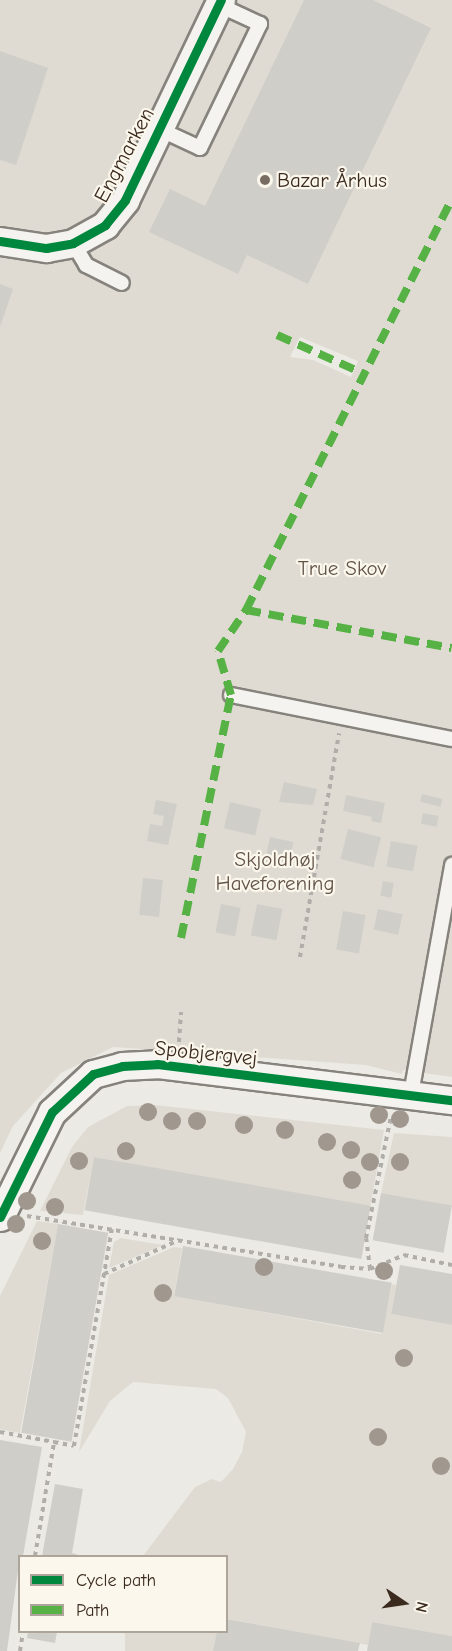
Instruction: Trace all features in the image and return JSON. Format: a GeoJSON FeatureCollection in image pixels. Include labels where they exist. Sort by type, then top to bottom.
{"type":"FeatureCollection","features":[{"type":"Feature","properties":{"kind":"street","name":"Engmarken"},"geometry":{"type":"LineString","coordinates":[[0,241],[46,248],[73,243],[105,225],[125,200],[220,3]]}},
{"type":"Feature","properties":{"kind":"street","name":"Spobjergvej"},"geometry":{"type":"LineString","coordinates":[[1,1214],[52,1113],[93,1074],[122,1066],[157,1064],[452,1100]]}},
{"type":"Feature","properties":{"kind":"lane"},"geometry":{"type":"LineString","coordinates":[[159,129],[200,148],[260,24],[220,3]]}},
{"type":"Feature","properties":{"kind":"lane"},"geometry":{"type":"LineString","coordinates":[[73,243],[86,265],[122,283]]}},
{"type":"Feature","properties":{"kind":"lane"},"geometry":{"type":"LineString","coordinates":[[231,695],[342,719],[452,739]]}},
{"type":"Feature","properties":{"kind":"lane"},"geometry":{"type":"LineString","coordinates":[[403,1093],[452,865]]}},
{"type":"Feature","properties":{"kind":"path"},"geometry":{"type":"LineString","coordinates":[[300,957],[342,719]]}},
{"type":"Feature","properties":{"kind":"path"},"geometry":{"type":"LineString","coordinates":[[370,1269],[366,1238],[403,1093]]}},
{"type":"Feature","properties":{"kind":"path"},"geometry":{"type":"LineString","coordinates":[[1,1214],[370,1269],[404,1255],[452,1264]]}},
{"type":"Feature","properties":{"kind":"path"},"geometry":{"type":"LineString","coordinates":[[0,1432],[74,1446],[112,1229]]}},
{"type":"Feature","properties":{"kind":"path"},"geometry":{"type":"LineString","coordinates":[[103,1274],[180,1240]]}},
{"type":"Feature","properties":{"kind":"path"},"geometry":{"type":"LineString","coordinates":[[35,1555],[54,1442]]}},
{"type":"Feature","properties":{"kind":"path"},"geometry":{"type":"LineString","coordinates":[[20,1651],[23,1633]]}},
{"type":"Feature","properties":{"kind":"shaded area"},"geometry":{"type":"Polygon","coordinates":[[[0,0],[452,0],[452,1077],[403,1070],[402,1074],[366,1065],[113,1047],[61,1073],[13,1126],[0,1153],[0,0]],[[300,337],[290,357],[313,360],[351,377],[358,361],[300,337]]]}},
{"type":"Feature","properties":{"kind":"shaded area"},"geometry":{"type":"Polygon","coordinates":[[[155,1105],[384,1130],[370,1208],[94,1157],[83,1215],[40,1211],[72,1147],[88,1127],[127,1106],[155,1105]]]}},
{"type":"Feature","properties":{"kind":"shaded area"},"geometry":{"type":"Polygon","coordinates":[[[394,1133],[452,1137],[452,1206],[381,1193],[394,1133]]]}},
{"type":"Feature","properties":{"kind":"shaded area"},"geometry":{"type":"Polygon","coordinates":[[[37,1221],[58,1224],[20,1433],[0,1429],[0,1296],[37,1221]]]}},
{"type":"Feature","properties":{"kind":"shaded area"},"geometry":{"type":"Polygon","coordinates":[[[121,1238],[163,1245],[109,1268],[114,1242],[121,1238]]]}},
{"type":"Feature","properties":{"kind":"shaded area"},"geometry":{"type":"Polygon","coordinates":[[[174,1247],[182,1248],[174,1296],[382,1334],[392,1284],[396,1285],[391,1314],[452,1325],[452,1636],[372,1622],[368,1645],[228,1619],[228,1555],[144,1555],[195,1487],[212,1479],[221,1482],[233,1469],[242,1452],[246,1432],[228,1398],[216,1389],[133,1382],[110,1401],[79,1452],[109,1275],[174,1247]]]}},
{"type":"Feature","properties":{"kind":"shaded area"},"geometry":{"type":"Polygon","coordinates":[[[125,1633],[217,1633],[217,1651],[125,1651],[125,1633]]]}},
{"type":"Feature","properties":{"kind":"building"},"geometry":{"type":"Polygon","coordinates":[[[304,0],[373,0],[431,28],[308,284],[247,255],[238,274],[149,232],[170,189],[205,206],[304,0]]]}},
{"type":"Feature","properties":{"kind":"building"},"geometry":{"type":"Polygon","coordinates":[[[0,51],[48,68],[16,165],[0,160],[0,51]]]}},
{"type":"Feature","properties":{"kind":"building"},"geometry":{"type":"Polygon","coordinates":[[[0,284],[13,289],[0,327],[0,284]]]}},
{"type":"Feature","properties":{"kind":"building"},"geometry":{"type":"Polygon","coordinates":[[[284,782],[317,789],[313,805],[279,802],[284,782]]]}},
{"type":"Feature","properties":{"kind":"building"},"geometry":{"type":"Polygon","coordinates":[[[422,794],[442,799],[440,807],[420,802],[422,794]]]}},
{"type":"Feature","properties":{"kind":"building"},"geometry":{"type":"Polygon","coordinates":[[[346,795],[385,803],[381,823],[371,821],[372,817],[343,811],[346,795]]]}},
{"type":"Feature","properties":{"kind":"building"},"geometry":{"type":"Polygon","coordinates":[[[156,800],[177,804],[168,845],[147,841],[150,824],[162,826],[164,816],[153,814],[156,800]]]}},
{"type":"Feature","properties":{"kind":"building"},"geometry":{"type":"Polygon","coordinates":[[[230,802],[261,809],[255,836],[224,828],[230,802]]]}},
{"type":"Feature","properties":{"kind":"building"},"geometry":{"type":"Polygon","coordinates":[[[423,813],[439,816],[437,827],[421,824],[423,813]]]}},
{"type":"Feature","properties":{"kind":"building"},"geometry":{"type":"Polygon","coordinates":[[[348,829],[381,837],[373,867],[341,859],[348,829]]]}},
{"type":"Feature","properties":{"kind":"building"},"geometry":{"type":"Polygon","coordinates":[[[270,837],[293,842],[288,866],[265,861],[270,837]]]}},
{"type":"Feature","properties":{"kind":"building"},"geometry":{"type":"Polygon","coordinates":[[[391,841],[418,846],[413,871],[386,867],[391,841]]]}},
{"type":"Feature","properties":{"kind":"building"},"geometry":{"type":"Polygon","coordinates":[[[143,878],[163,880],[159,917],[139,915],[143,878]]]}},
{"type":"Feature","properties":{"kind":"building"},"geometry":{"type":"Polygon","coordinates":[[[383,881],[394,883],[391,898],[380,896],[383,881]]]}},
{"type":"Feature","properties":{"kind":"building"},"geometry":{"type":"Polygon","coordinates":[[[221,904],[241,908],[235,936],[215,932],[221,904]]]}},
{"type":"Feature","properties":{"kind":"building"},"geometry":{"type":"Polygon","coordinates":[[[257,904],[283,909],[276,940],[251,935],[257,904]]]}},
{"type":"Feature","properties":{"kind":"building"},"geometry":{"type":"Polygon","coordinates":[[[378,909],[402,914],[398,935],[374,930],[378,909]]]}},
{"type":"Feature","properties":{"kind":"building"},"geometry":{"type":"Polygon","coordinates":[[[343,911],[366,915],[359,953],[336,949],[343,911]]]}},
{"type":"Feature","properties":{"kind":"building"},"geometry":{"type":"Polygon","coordinates":[[[94,1157],[371,1206],[361,1259],[85,1210],[94,1157]]]}},
{"type":"Feature","properties":{"kind":"building"},"geometry":{"type":"Polygon","coordinates":[[[381,1193],[452,1206],[444,1253],[373,1240],[381,1193]]]}},
{"type":"Feature","properties":{"kind":"building"},"geometry":{"type":"Polygon","coordinates":[[[58,1224],[108,1233],[71,1442],[21,1433],[58,1224]]]}},
{"type":"Feature","properties":{"kind":"building"},"geometry":{"type":"Polygon","coordinates":[[[183,1246],[392,1283],[383,1333],[174,1296],[183,1246]]]}},
{"type":"Feature","properties":{"kind":"building"},"geometry":{"type":"Polygon","coordinates":[[[400,1265],[452,1274],[452,1325],[391,1314],[400,1265]]]}},
{"type":"Feature","properties":{"kind":"building"},"geometry":{"type":"Polygon","coordinates":[[[0,1440],[42,1447],[23,1555],[18,1555],[7,1651],[0,1651],[0,1440]]]}},
{"type":"Feature","properties":{"kind":"building"},"geometry":{"type":"Polygon","coordinates":[[[55,1484],[83,1489],[72,1553],[79,1555],[42,1555],[55,1484]]]}},
{"type":"Feature","properties":{"kind":"building"},"geometry":{"type":"Polygon","coordinates":[[[228,1619],[360,1643],[358,1651],[213,1651],[217,1633],[228,1633],[228,1619]]]}},
{"type":"Feature","properties":{"kind":"building"},"geometry":{"type":"Polygon","coordinates":[[[372,1622],[452,1636],[452,1651],[367,1651],[372,1622]]]}},
{"type":"Feature","properties":{"kind":"building"},"geometry":{"type":"Polygon","coordinates":[[[28,1633],[57,1633],[55,1643],[27,1638],[28,1633]]]}},
{"type":"Feature","properties":{"kind":"marked path"},"geometry":{"type":"LineString","coordinates":[[181,938],[231,695],[218,651],[246,610],[452,199]]}},
{"type":"Feature","properties":{"kind":"marked path"},"geometry":{"type":"LineString","coordinates":[[277,335],[367,375]]}},
{"type":"Feature","properties":{"kind":"marked path"},"geometry":{"type":"LineString","coordinates":[[246,610],[452,648]]}},
{"type":"Feature","properties":{"kind":"cycle path"},"geometry":{"type":"LineString","coordinates":[[0,241],[46,248],[73,243],[105,225],[125,200],[221,0]]}},
{"type":"Feature","properties":{"kind":"cycle path"},"geometry":{"type":"LineString","coordinates":[[0,1217],[52,1112],[93,1074],[122,1066],[157,1064],[452,1100]]}},
{"type":"Feature","properties":{"kind":"place","name":"Bazar Århus"},"geometry":{"type":"Point","coordinates":[265,180]}},
{"type":"Feature","properties":{"kind":"park label","name":"True Skov"},"geometry":{"type":"Point","coordinates":[342,568]}},
{"type":"Feature","properties":{"kind":"park label","name":"Skjoldhøj Haveforening"},"geometry":{"type":"Point","coordinates":[275,871]}}]}
